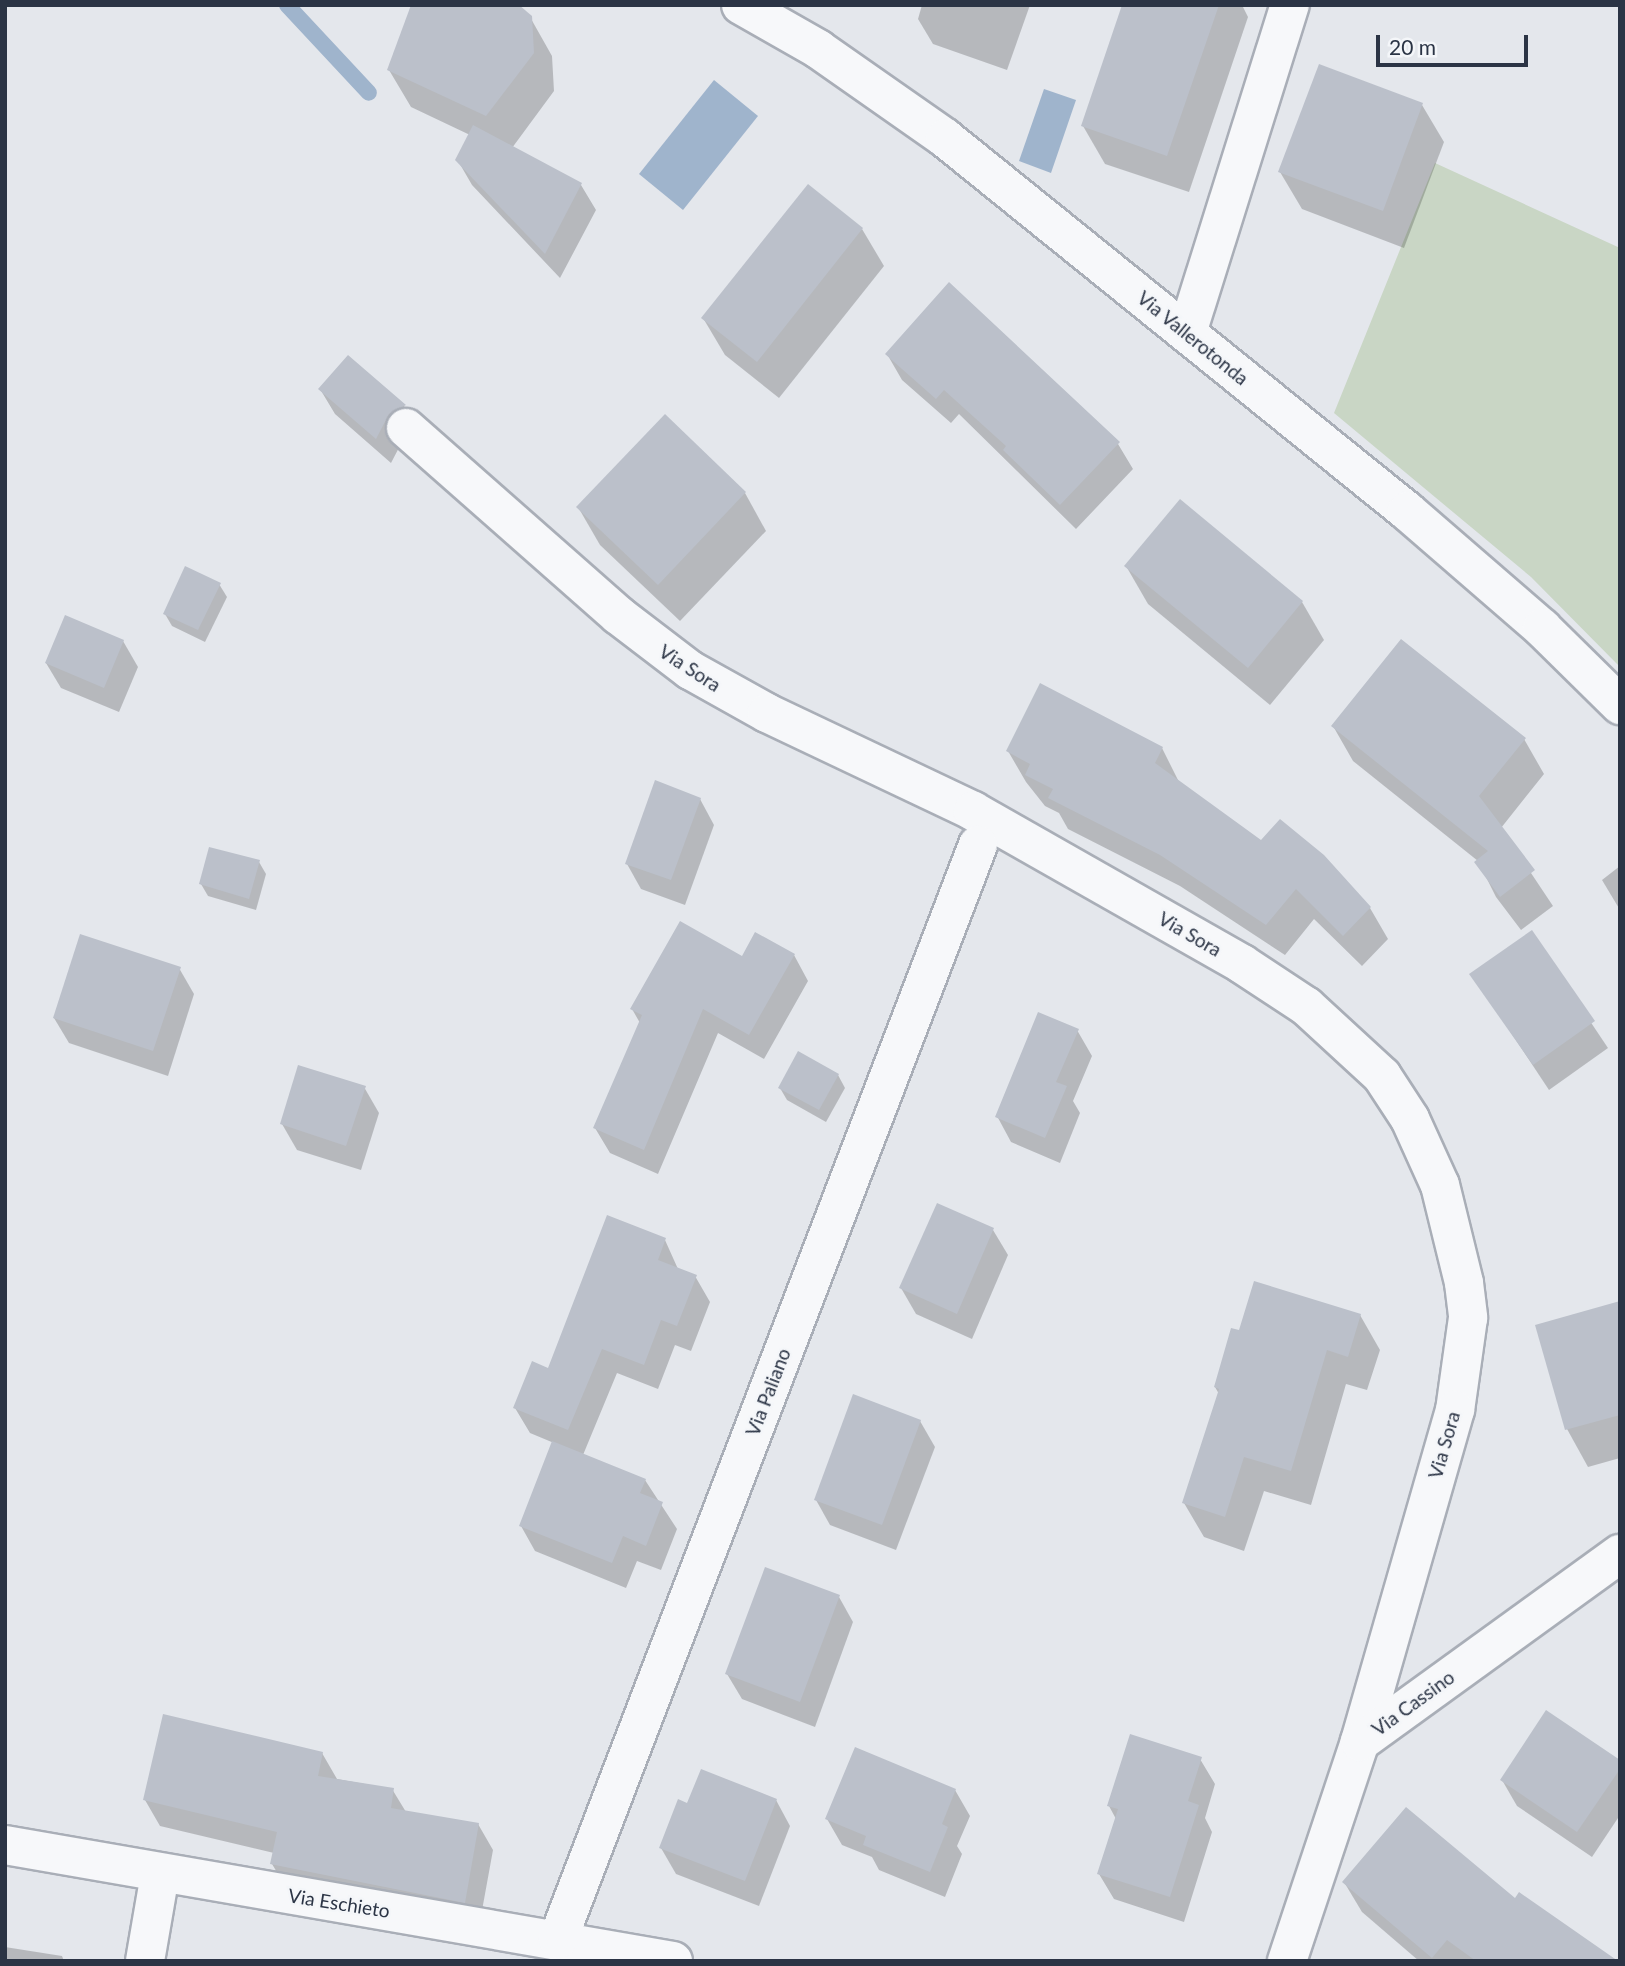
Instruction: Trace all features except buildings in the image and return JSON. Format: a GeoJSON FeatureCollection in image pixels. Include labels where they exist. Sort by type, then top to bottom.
{"type":"FeatureCollection","features":[{"type":"Feature","properties":{"kind":"street","name":"Via Vallerotonda"},"geometry":{"type":"LineString","coordinates":[[741,5],[880,90],[1187,333],[1457,553],[1620,705]]}},
{"type":"Feature","properties":{"kind":"street"},"geometry":{"type":"LineString","coordinates":[[1187,333],[1290,5]]}},
{"type":"Feature","properties":{"kind":"street","name":"Via Sora"},"geometry":{"type":"LineString","coordinates":[[406,428],[618,615],[690,670],[758,708],[973,811],[1242,964],[1306,1006],[1382,1076],[1410,1119],[1440,1185],[1462,1272],[1468,1318],[1455,1410],[1360,1742]]}},
{"type":"Feature","properties":{"kind":"street","name":"Via Paliano"},"geometry":{"type":"LineString","coordinates":[[558,1939],[978,845]]}},
{"type":"Feature","properties":{"kind":"street","name":"Via Cassino"},"geometry":{"type":"LineString","coordinates":[[1287,1961],[1360,1742],[1620,1554]]}},
{"type":"Feature","properties":{"kind":"street","name":"Via Eschieto"},"geometry":{"type":"LineString","coordinates":[[5,1845],[673,1961]]}},
{"type":"Feature","properties":{"kind":"street"},"geometry":{"type":"LineString","coordinates":[[145,1961],[160,1874]]}},
{"type":"Feature","properties":{"kind":"green space"},"geometry":{"type":"Polygon","coordinates":[[[1435,163],[1620,248],[1620,667],[1531,577],[1334,413],[1435,163]]]}},
{"type":"Feature","properties":{"kind":"water"},"geometry":{"type":"Polygon","coordinates":[[[714,80],[758,116],[683,210],[639,174],[714,80]]]}},
{"type":"Feature","properties":{"kind":"water"},"geometry":{"type":"Polygon","coordinates":[[[1044,89],[1076,100],[1051,173],[1019,161],[1044,89]]]}},
{"type":"Feature","properties":{"kind":"waterway"},"geometry":{"type":"LineString","coordinates":[[287,5],[369,93]]}}]}
